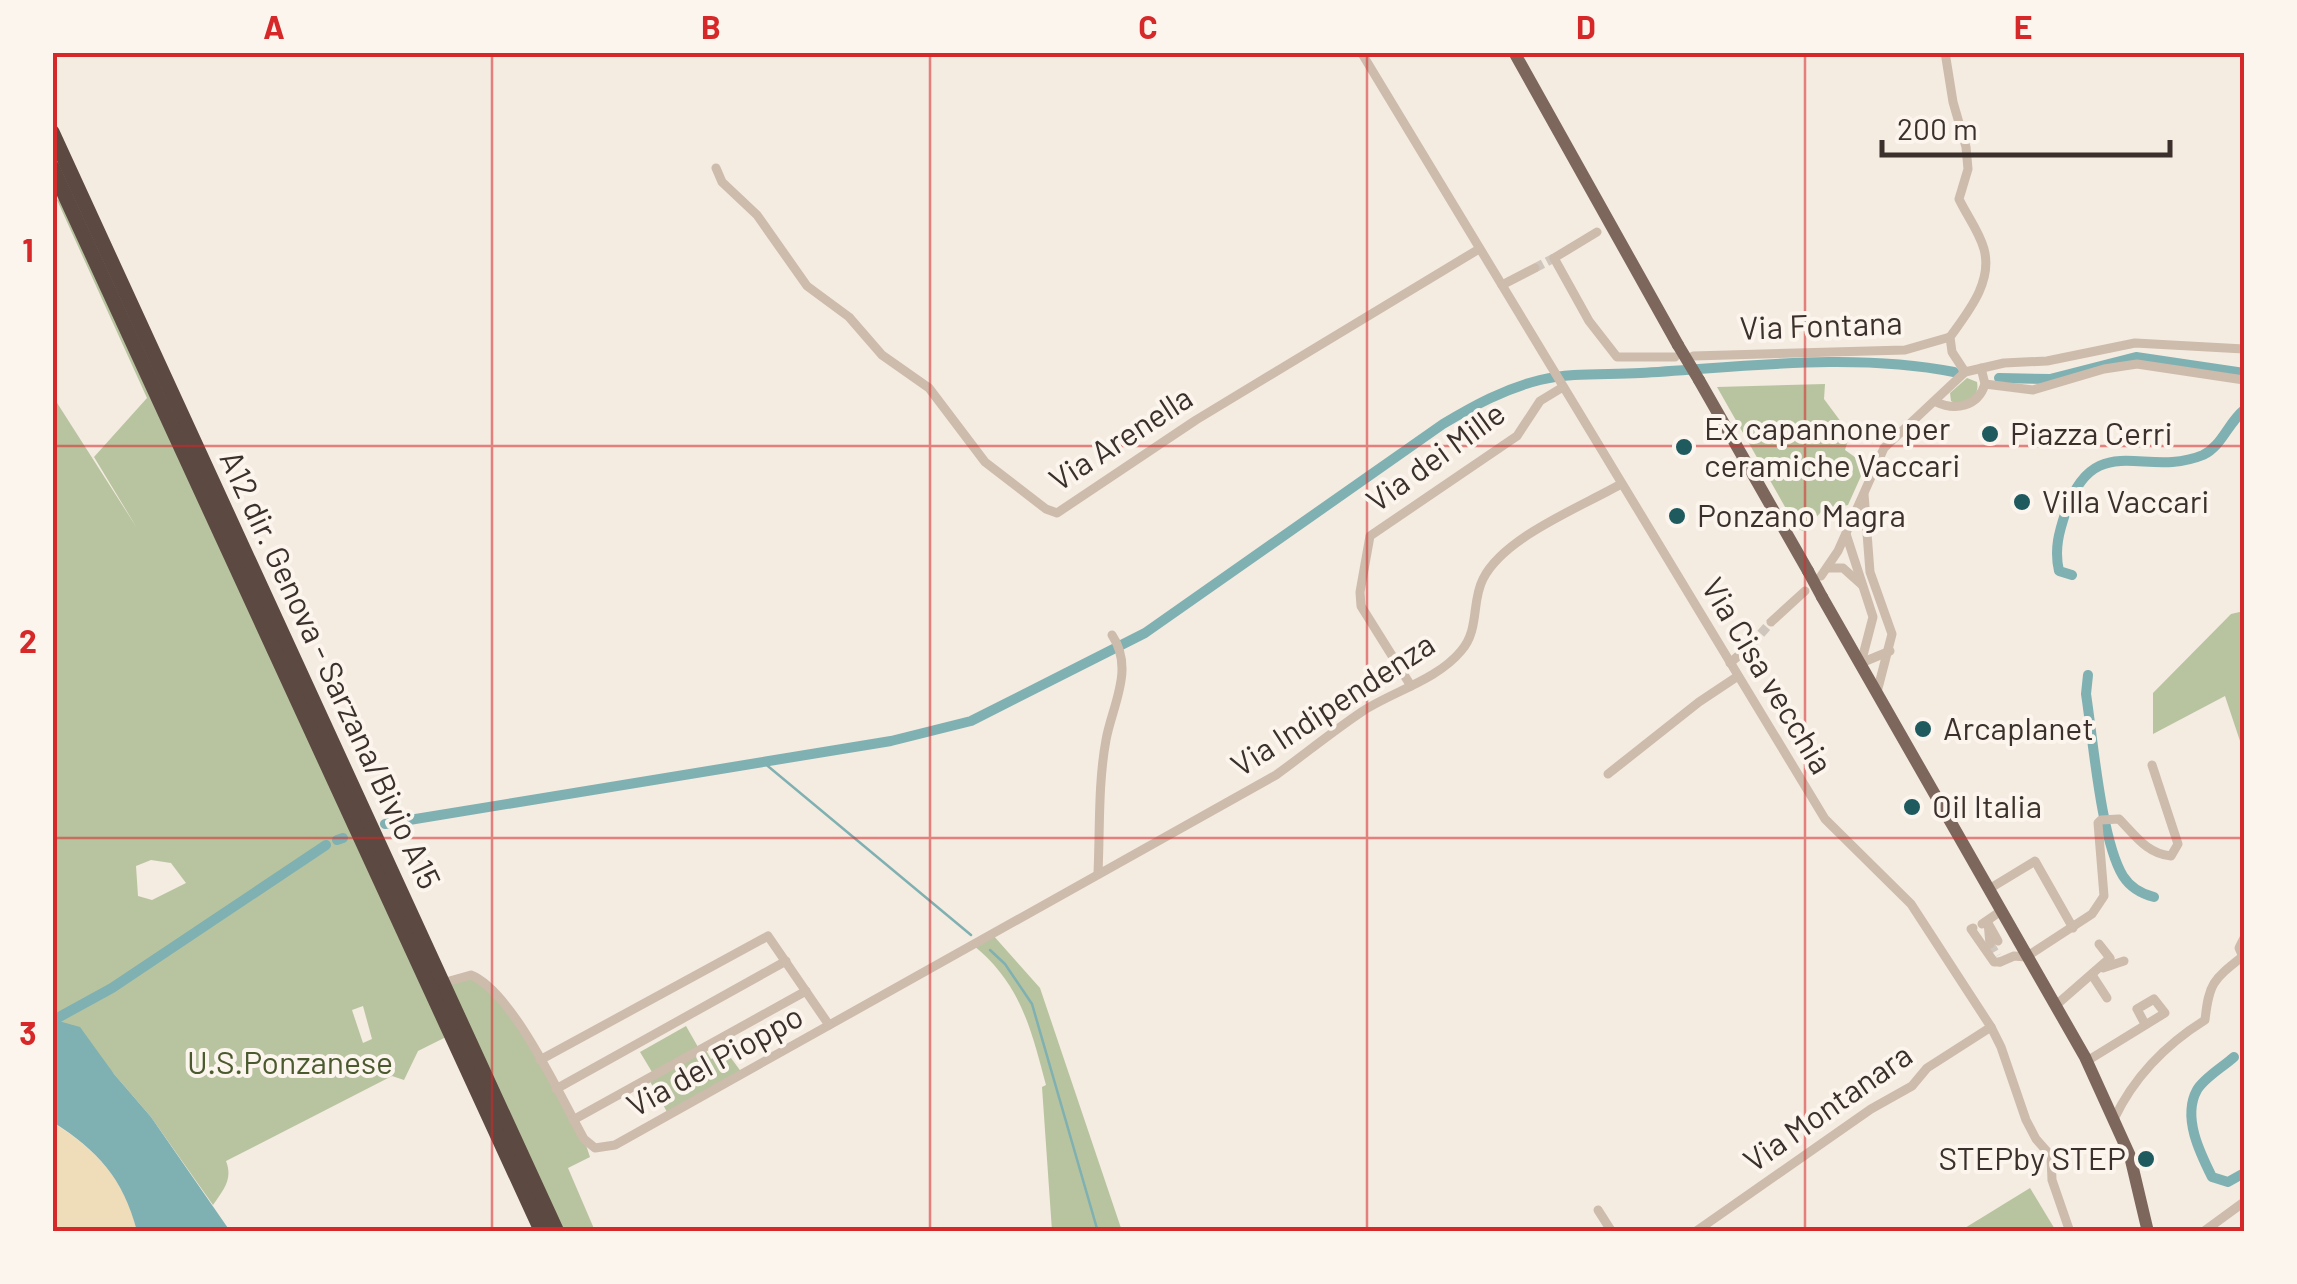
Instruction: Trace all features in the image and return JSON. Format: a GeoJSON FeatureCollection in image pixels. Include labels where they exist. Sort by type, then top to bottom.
{"type":"FeatureCollection","features":[{"type":"Feature","properties":{"kind":"highway","name":"A12 dir. Genova - Sarzana/Bivio A15"},"geometry":{"type":"LineString","coordinates":[[52,132],[557,1232]]}},
{"type":"Feature","properties":{"kind":"highway"},"geometry":{"type":"LineString","coordinates":[[52,167],[542,1232]]}},
{"type":"Feature","properties":{"kind":"main road"},"geometry":{"type":"LineString","coordinates":[[1514,52],[1677,351],[1819,572],[1822,596],[2087,1061],[2130,1156],[2148,1232]]}},
{"type":"Feature","properties":{"kind":"street","name":"Via Cisa vecchia"},"geometry":{"type":"LineString","coordinates":[[1361,52],[1825,819],[1911,904],[1991,1027],[2002,1047],[2026,1120],[2051,1156],[2052,1180],[2070,1232]]}},
{"type":"Feature","properties":{"kind":"street"},"geometry":{"type":"LineString","coordinates":[[1946,52],[1968,169],[1959,198],[1985,251],[1986,265],[1978,294],[1950,337],[1952,352],[1965,372]]}},
{"type":"Feature","properties":{"kind":"street","name":"Via Arenella"},"geometry":{"type":"LineString","coordinates":[[716,168],[722,182],[757,215],[807,286],[849,318],[882,355],[929,388],[984,462],[1046,509],[1057,513],[1196,420],[1480,248]]}},
{"type":"Feature","properties":{"kind":"street"},"geometry":{"type":"LineString","coordinates":[[1597,232],[1554,258],[1589,321],[1617,357],[1677,351]]}},
{"type":"Feature","properties":{"kind":"street"},"geometry":{"type":"LineString","coordinates":[[1502,285],[1535,268]]}},
{"type":"Feature","properties":{"kind":"street","name":"Via Fontana"},"geometry":{"type":"LineString","coordinates":[[1693,356],[1905,350],[1950,337]]}},
{"type":"Feature","properties":{"kind":"street"},"geometry":{"type":"LineString","coordinates":[[1819,572],[1846,534],[1891,438],[1936,402],[1965,372],[2136,343],[2244,348]]}},
{"type":"Feature","properties":{"kind":"street"},"geometry":{"type":"LineString","coordinates":[[1984,384],[2033,390],[2137,364],[2244,380]]}},
{"type":"Feature","properties":{"kind":"street"},"geometry":{"type":"LineString","coordinates":[[1936,402],[1967,406],[1982,392],[1981,368]]}},
{"type":"Feature","properties":{"kind":"street","name":"Via dei Mille"},"geometry":{"type":"LineString","coordinates":[[1411,686],[1360,606],[1370,536],[1517,436],[1540,401],[1561,384]]}},
{"type":"Feature","properties":{"kind":"street","name":"Via Indipendenza"},"geometry":{"type":"LineString","coordinates":[[1067,890],[1276,775],[1365,709],[1411,686],[1460,654],[1476,622],[1480,585],[1503,554],[1621,484]]}},
{"type":"Feature","properties":{"kind":"street"},"geometry":{"type":"LineString","coordinates":[[1863,491],[1870,572],[1892,634],[1877,692]]}},
{"type":"Feature","properties":{"kind":"street"},"geometry":{"type":"LineString","coordinates":[[1846,534],[1868,540]]}},
{"type":"Feature","properties":{"kind":"street"},"geometry":{"type":"LineString","coordinates":[[1846,534],[1873,616],[1861,663]]}},
{"type":"Feature","properties":{"kind":"street"},"geometry":{"type":"LineString","coordinates":[[1819,572],[1843,568],[1864,588]]}},
{"type":"Feature","properties":{"kind":"street"},"geometry":{"type":"LineString","coordinates":[[1772,622],[1805,591]]}},
{"type":"Feature","properties":{"kind":"street"},"geometry":{"type":"LineString","coordinates":[[1845,636],[1868,634]]}},
{"type":"Feature","properties":{"kind":"street"},"geometry":{"type":"LineString","coordinates":[[1098,873],[1106,737],[1119,702],[1116,642]]}},
{"type":"Feature","properties":{"kind":"street"},"geometry":{"type":"LineString","coordinates":[[1730,663],[1752,644]]}},
{"type":"Feature","properties":{"kind":"street"},"geometry":{"type":"LineString","coordinates":[[1861,663],[1890,651]]}},
{"type":"Feature","properties":{"kind":"street"},"geometry":{"type":"LineString","coordinates":[[1608,774],[1738,676]]}},
{"type":"Feature","properties":{"kind":"street"},"geometry":{"type":"LineString","coordinates":[[2001,911],[1971,929],[1999,954],[2026,957],[2092,914],[2104,896],[2098,824],[2101,820],[2119,819],[2146,848],[2171,856],[2178,844],[2152,765]]}},
{"type":"Feature","properties":{"kind":"street"},"geometry":{"type":"LineString","coordinates":[[1990,890],[2035,862],[2073,928]]}},
{"type":"Feature","properties":{"kind":"street","name":"Via del Pioppo"},"geometry":{"type":"LineString","coordinates":[[446,982],[471,976],[490,986],[527,1036],[588,1144],[604,1148],[1067,890]]}},
{"type":"Feature","properties":{"kind":"street"},"geometry":{"type":"LineString","coordinates":[[1981,925],[1999,954]]}},
{"type":"Feature","properties":{"kind":"street"},"geometry":{"type":"LineString","coordinates":[[540,1060],[768,936],[829,1025]]}},
{"type":"Feature","properties":{"kind":"street"},"geometry":{"type":"LineString","coordinates":[[2114,1120],[2127,1092],[2150,1064],[2205,1020],[2208,990],[2214,980],[2244,958],[2239,948],[2244,938]]}},
{"type":"Feature","properties":{"kind":"street"},"geometry":{"type":"LineString","coordinates":[[2055,1006],[2110,958],[2100,944]]}},
{"type":"Feature","properties":{"kind":"street"},"geometry":{"type":"LineString","coordinates":[[556,1089],[786,961]]}},
{"type":"Feature","properties":{"kind":"street"},"geometry":{"type":"LineString","coordinates":[[2094,973],[2124,961]]}},
{"type":"Feature","properties":{"kind":"street"},"geometry":{"type":"LineString","coordinates":[[2094,973],[2108,998]]}},
{"type":"Feature","properties":{"kind":"street"},"geometry":{"type":"LineString","coordinates":[[573,1120],[806,991]]}},
{"type":"Feature","properties":{"kind":"street"},"geometry":{"type":"LineString","coordinates":[[2087,1061],[2145,1024]]}},
{"type":"Feature","properties":{"kind":"street","name":"Via Montanara"},"geometry":{"type":"LineString","coordinates":[[1695,1232],[1871,1109],[1912,1086],[1927,1068],[1991,1027]]}},
{"type":"Feature","properties":{"kind":"street"},"geometry":{"type":"LineString","coordinates":[[2203,1232],[2244,1202]]}},
{"type":"Feature","properties":{"kind":"street"},"geometry":{"type":"LineString","coordinates":[[1598,1210],[1612,1232]]}},
{"type":"Feature","properties":{"kind":"street"},"geometry":{"type":"LineString","coordinates":[[2218,1221],[2224,1232]]}},
{"type":"Feature","properties":{"kind":"green space","name":"U.S.Ponzanese"},"geometry":{"type":"Polygon","coordinates":[[[64,197],[448,1036],[418,1051],[404,1080],[392,1076],[226,1161],[228,1179],[213,1205],[151,1117],[114,1074],[53,1016],[52,395],[137,528],[94,457],[147,398],[57,200],[64,197]],[[151,860],[136,866],[138,896],[152,900],[186,883],[171,863],[151,860]],[[363,1006],[352,1010],[363,1043],[372,1039],[363,1006]]]}},
{"type":"Feature","properties":{"kind":"green space"},"geometry":{"type":"Polygon","coordinates":[[[1967,378],[1977,382],[1977,391],[1956,404],[1950,393],[1967,378]]]}},
{"type":"Feature","properties":{"kind":"green space"},"geometry":{"type":"Polygon","coordinates":[[[1825,384],[1824,399],[1850,434],[1845,450],[1866,465],[1848,505],[1822,511],[1803,531],[1797,528],[1717,387],[1825,384]]]}},
{"type":"Feature","properties":{"kind":"green space"},"geometry":{"type":"Polygon","coordinates":[[[2244,611],[2244,753],[2225,696],[2153,734],[2153,693],[2231,614],[2244,611]]]}},
{"type":"Feature","properties":{"kind":"green space"},"geometry":{"type":"Polygon","coordinates":[[[992,934],[1040,988],[1122,1231],[1052,1231],[1042,1087],[1046,1085],[1022,1009],[1003,975],[973,945],[992,934]]]}},
{"type":"Feature","properties":{"kind":"green space"},"geometry":{"type":"Polygon","coordinates":[[[461,976],[481,979],[527,1037],[584,1139],[590,1157],[568,1168],[595,1231],[562,1231],[446,982],[461,976]]]}},
{"type":"Feature","properties":{"kind":"green space"},"geometry":{"type":"Polygon","coordinates":[[[686,1026],[698,1047],[703,1045],[711,1059],[723,1053],[742,1073],[667,1112],[647,1076],[652,1072],[640,1052],[686,1026]]]}},
{"type":"Feature","properties":{"kind":"green space"},"geometry":{"type":"Polygon","coordinates":[[[2030,1188],[2056,1231],[1960,1231],[2030,1188]]]}},
{"type":"Feature","properties":{"kind":"sand"},"geometry":{"type":"Polygon","coordinates":[[[52,1122],[106,1167],[124,1196],[137,1231],[53,1231],[52,1122]]]}},
{"type":"Feature","properties":{"kind":"water"},"geometry":{"type":"Polygon","coordinates":[[[53,1016],[80,1027],[151,1117],[230,1231],[137,1231],[124,1196],[107,1168],[53,1122],[53,1016]]]}},
{"type":"Feature","properties":{"kind":"waterway"},"geometry":{"type":"LineString","coordinates":[[1999,378],[2050,379],[2136,357],[2244,373]]}},
{"type":"Feature","properties":{"kind":"waterway"},"geometry":{"type":"LineString","coordinates":[[385,824],[891,741],[971,721],[1145,633],[1443,424],[1490,398],[1527,384],[1577,375],[1797,363],[1876,363],[1954,372]]}},
{"type":"Feature","properties":{"kind":"waterway"},"geometry":{"type":"LineString","coordinates":[[2072,575],[2059,571],[2058,541],[2066,511],[2078,486],[2091,471],[2107,463],[2182,461],[2203,455],[2244,410]]}},
{"type":"Feature","properties":{"kind":"waterway"},"geometry":{"type":"LineString","coordinates":[[2088,675],[2086,694],[2099,788],[2115,860],[2126,880],[2154,897]]}},
{"type":"Feature","properties":{"kind":"waterway"},"geometry":{"type":"LineString","coordinates":[[763,762],[971,935]]}},
{"type":"Feature","properties":{"kind":"waterway"},"geometry":{"type":"LineString","coordinates":[[337,840],[343,838]]}},
{"type":"Feature","properties":{"kind":"waterway"},"geometry":{"type":"LineString","coordinates":[[52,1021],[112,988],[326,845]]}},
{"type":"Feature","properties":{"kind":"waterway"},"geometry":{"type":"LineString","coordinates":[[990,950],[1005,964],[1032,1004],[1098,1232]]}},
{"type":"Feature","properties":{"kind":"waterway"},"geometry":{"type":"LineString","coordinates":[[2234,1057],[2197,1090],[2191,1112],[2198,1146],[2212,1177],[2228,1182],[2244,1173]]}},
{"type":"Feature","properties":{"kind":"tunnel"},"geometry":{"type":"LineString","coordinates":[[1535,268],[1554,258]]}},
{"type":"Feature","properties":{"kind":"tunnel"},"geometry":{"type":"LineString","coordinates":[[1752,644],[1771,622]]}},
{"type":"Feature","properties":{"kind":"tunnel"},"geometry":{"type":"LineString","coordinates":[[1990,944],[1997,956]]}},
{"type":"Feature","properties":{"kind":"place","name":"Piazza Cerri"},"geometry":{"type":"Point","coordinates":[1990,434]}},
{"type":"Feature","properties":{"kind":"place","name":"Ex capannone per ceramiche Vaccari"},"geometry":{"type":"Point","coordinates":[1684,447]}},
{"type":"Feature","properties":{"kind":"place","name":"Villa Vaccari"},"geometry":{"type":"Point","coordinates":[2022,502]}},
{"type":"Feature","properties":{"kind":"place","name":"Ponzano Magra"},"geometry":{"type":"Point","coordinates":[1677,516]}},
{"type":"Feature","properties":{"kind":"place","name":"Arcaplanet"},"geometry":{"type":"Point","coordinates":[1923,729]}},
{"type":"Feature","properties":{"kind":"place","name":"Oil Italia"},"geometry":{"type":"Point","coordinates":[1912,807]}},
{"type":"Feature","properties":{"kind":"place","name":"STEPby STEP"},"geometry":{"type":"Point","coordinates":[2146,1159]}}]}
